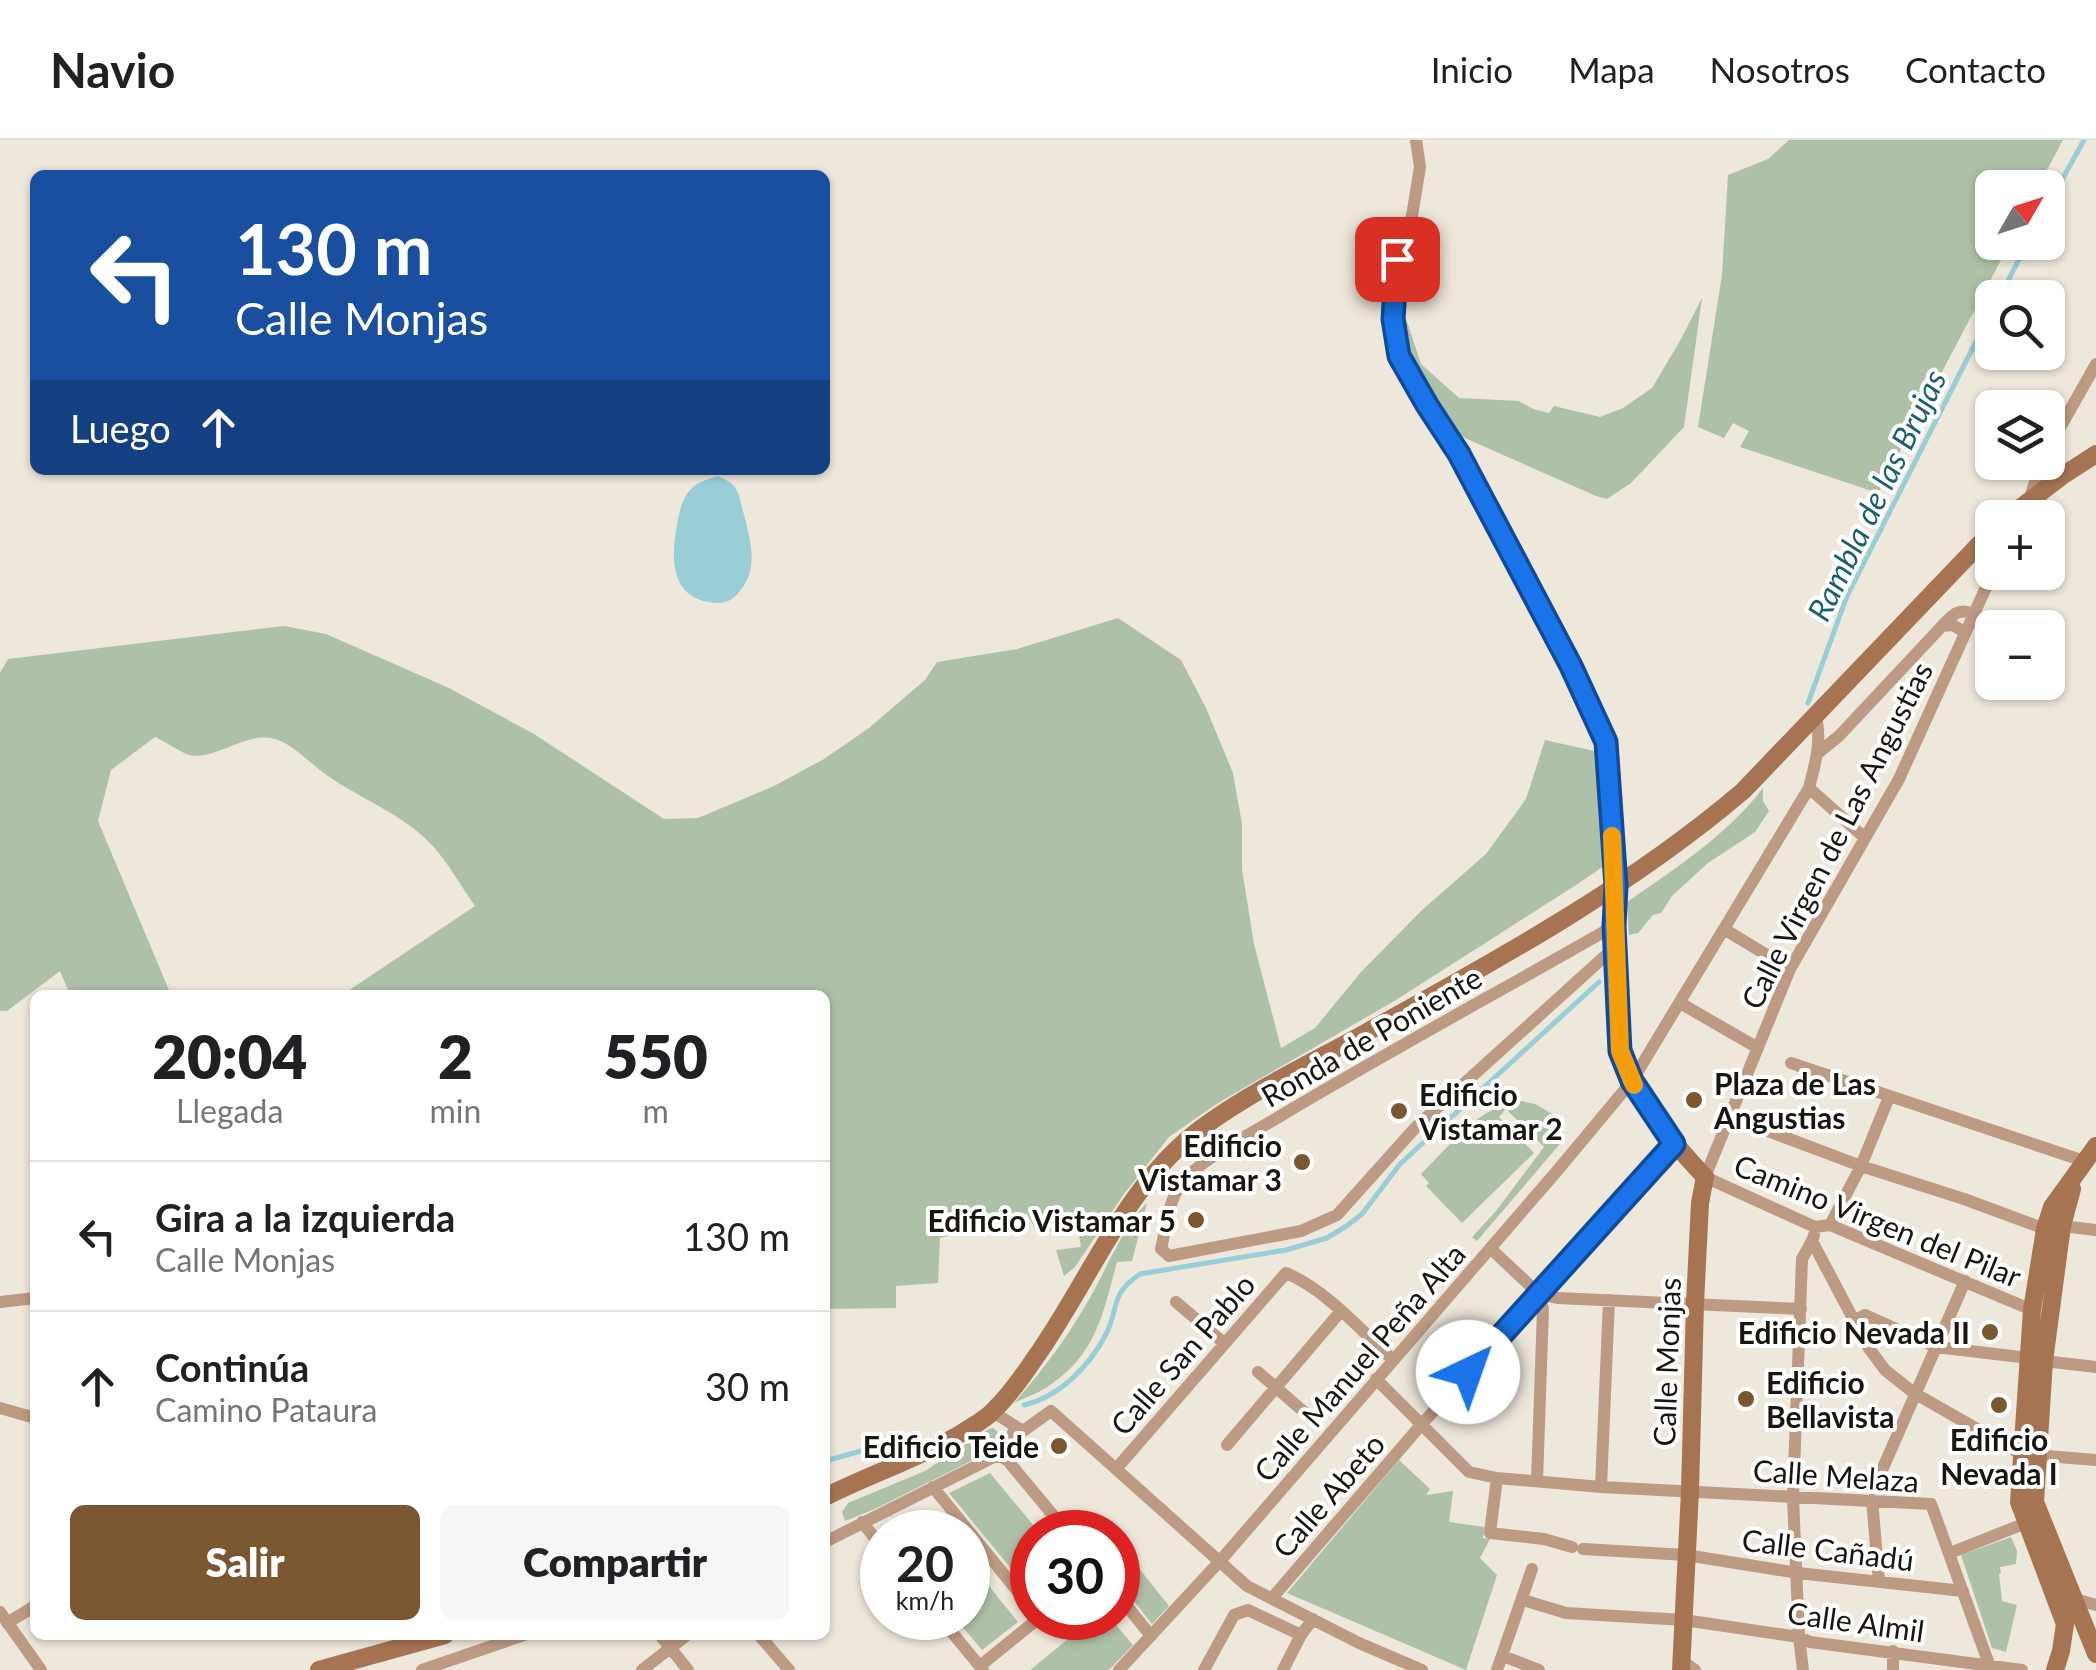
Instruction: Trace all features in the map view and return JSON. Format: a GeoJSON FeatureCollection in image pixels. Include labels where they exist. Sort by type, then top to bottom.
{"type":"FeatureCollection","features":[{"type":"Feature","properties":{"kind":"main road"},"geometry":{"type":"LineString","coordinates":[[2028,500],[2096,454]]}},
{"type":"Feature","properties":{"kind":"main road"},"geometry":{"type":"LineString","coordinates":[[830,1494],[903,1464],[993,1412],[1049,1338],[1141,1189],[1202,1127],[1579,910],[1714,816],[1816,717],[1975,548]]}},
{"type":"Feature","properties":{"kind":"main road"},"geometry":{"type":"LineString","coordinates":[[1616,886],[1620,1051],[1632,1081],[1674,1144],[1705,1177]]}},
{"type":"Feature","properties":{"kind":"main road"},"geometry":{"type":"LineString","coordinates":[[1579,910],[1599,912],[1614,926]]}},
{"type":"Feature","properties":{"kind":"main road"},"geometry":{"type":"LineString","coordinates":[[2037,1360],[2032,1310],[2053,1228],[2090,1154]]}},
{"type":"Feature","properties":{"kind":"main road","name":"Calle Monjas"},"geometry":{"type":"LineString","coordinates":[[1686,1667],[1684,1620],[1695,1304],[1705,1177]]}},
{"type":"Feature","properties":{"kind":"main road"},"geometry":{"type":"LineString","coordinates":[[2053,1228],[2029,1455],[2018,1502],[2066,1624],[2055,1670]]}},
{"type":"Feature","properties":{"kind":"main road"},"geometry":{"type":"LineString","coordinates":[[2029,1455],[2035,1502],[2096,1654]]}},
{"type":"Feature","properties":{"kind":"main road"},"geometry":{"type":"LineString","coordinates":[[319,1670],[427,1640]]}},
{"type":"Feature","properties":{"kind":"street"},"geometry":{"type":"LineString","coordinates":[[1416,140],[1420,167],[1393,291],[1399,356],[1459,454],[1571,666],[1606,742],[1616,886]]}},
{"type":"Feature","properties":{"kind":"street"},"geometry":{"type":"LineString","coordinates":[[2065,419],[2096,364]]}},
{"type":"Feature","properties":{"kind":"street"},"geometry":{"type":"LineString","coordinates":[[2030,498],[2036,480]]}},
{"type":"Feature","properties":{"kind":"street"},"geometry":{"type":"LineString","coordinates":[[1971,552],[1975,551]]}},
{"type":"Feature","properties":{"kind":"street","name":"Calle Virgen de Las Angustias"},"geometry":{"type":"LineString","coordinates":[[1705,1177],[1790,969],[1899,779],[1984,590]]}},
{"type":"Feature","properties":{"kind":"street"},"geometry":{"type":"LineString","coordinates":[[1818,754],[1956,612],[1966,610],[1973,614]]}},
{"type":"Feature","properties":{"kind":"street"},"geometry":{"type":"LineString","coordinates":[[1942,626],[1953,625],[1964,632]]}},
{"type":"Feature","properties":{"kind":"street","name":"Calle Manuel Peña Alta"},"geometry":{"type":"LineString","coordinates":[[1119,1670],[1220,1561],[1632,1081],[1810,788],[1818,754],[1816,717]]}},
{"type":"Feature","properties":{"kind":"street"},"geometry":{"type":"LineString","coordinates":[[1810,788],[1866,838]]}},
{"type":"Feature","properties":{"kind":"street","name":"Ronda de Poniente"},"geometry":{"type":"LineString","coordinates":[[1182,1183],[1195,1170],[1275,1120],[1614,926]]}},
{"type":"Feature","properties":{"kind":"street"},"geometry":{"type":"LineString","coordinates":[[1724,929],[1790,969]]}},
{"type":"Feature","properties":{"kind":"street"},"geometry":{"type":"LineString","coordinates":[[1162,1164],[1182,1183],[1173,1198],[1161,1250],[1168,1256],[1321,1224],[1337,1215],[1416,1127],[1617,948]]}},
{"type":"Feature","properties":{"kind":"street"},"geometry":{"type":"LineString","coordinates":[[1680,1004],[1758,1048]]}},
{"type":"Feature","properties":{"kind":"street"},"geometry":{"type":"LineString","coordinates":[[1792,1063],[1889,1097],[2090,1154]]}},
{"type":"Feature","properties":{"kind":"street"},"geometry":{"type":"LineString","coordinates":[[1830,1224],[1861,1166],[1889,1097]]}},
{"type":"Feature","properties":{"kind":"street"},"geometry":{"type":"LineString","coordinates":[[1732,1116],[1861,1166],[2053,1228],[2096,1230]]}},
{"type":"Feature","properties":{"kind":"street","name":"Calle Abeto"},"geometry":{"type":"LineString","coordinates":[[1272,1598],[1674,1144]]}},
{"type":"Feature","properties":{"kind":"street","name":"Camino Virgen del Pilar"},"geometry":{"type":"LineString","coordinates":[[1705,1177],[1814,1234],[1830,1224],[2032,1310]]}},
{"type":"Feature","properties":{"kind":"street"},"geometry":{"type":"LineString","coordinates":[[1814,1234],[1825,1266],[1868,1347],[1886,1370],[1914,1393],[2029,1455],[2096,1460]]}},
{"type":"Feature","properties":{"kind":"street"},"geometry":{"type":"LineString","coordinates":[[1803,1670],[1792,1497],[1802,1259],[1814,1234]]}},
{"type":"Feature","properties":{"kind":"street"},"geometry":{"type":"LineString","coordinates":[[1490,1248],[1538,1294],[1543,1310],[1537,1481]]}},
{"type":"Feature","properties":{"kind":"street"},"geometry":{"type":"LineString","coordinates":[[1802,1280],[1825,1266]]}},
{"type":"Feature","properties":{"kind":"street","name":"Calle San Pablo"},"geometry":{"type":"LineString","coordinates":[[1116,1469],[1286,1273],[1300,1278],[1340,1311]]}},
{"type":"Feature","properties":{"kind":"street"},"geometry":{"type":"LineString","coordinates":[[1879,1477],[1966,1281]]}},
{"type":"Feature","properties":{"kind":"street"},"geometry":{"type":"LineString","coordinates":[[1538,1294],[1800,1309]]}},
{"type":"Feature","properties":{"kind":"street"},"geometry":{"type":"LineString","coordinates":[[0,1302],[30,1299]]}},
{"type":"Feature","properties":{"kind":"street"},"geometry":{"type":"LineString","coordinates":[[1600,1486],[1609,1300]]}},
{"type":"Feature","properties":{"kind":"street"},"geometry":{"type":"LineString","coordinates":[[1176,1302],[1224,1343]]}},
{"type":"Feature","properties":{"kind":"street"},"geometry":{"type":"LineString","coordinates":[[1227,1445],[1340,1311],[1393,1360]]}},
{"type":"Feature","properties":{"kind":"street"},"geometry":{"type":"LineString","coordinates":[[1853,1321],[1865,1315],[1936,1347],[2096,1366]]}},
{"type":"Feature","properties":{"kind":"street"},"geometry":{"type":"LineString","coordinates":[[1258,1372],[1312,1418]]}},
{"type":"Feature","properties":{"kind":"street"},"geometry":{"type":"LineString","coordinates":[[1376,1379],[1469,1472],[1498,1478]]}},
{"type":"Feature","properties":{"kind":"street"},"geometry":{"type":"LineString","coordinates":[[0,1408],[30,1414]]}},
{"type":"Feature","properties":{"kind":"street"},"geometry":{"type":"LineString","coordinates":[[993,1412],[1023,1431],[1051,1411],[1247,1586],[1422,1670]]}},
{"type":"Feature","properties":{"kind":"street"},"geometry":{"type":"LineString","coordinates":[[886,1510],[994,1458],[1004,1451],[1016,1427]]}},
{"type":"Feature","properties":{"kind":"street"},"geometry":{"type":"LineString","coordinates":[[994,1458],[1008,1461],[1048,1510]]}},
{"type":"Feature","properties":{"kind":"street","name":"Calle Melaza"},"geometry":{"type":"LineString","coordinates":[[1498,1478],[1931,1504],[1963,1590],[1981,1666]]}},
{"type":"Feature","properties":{"kind":"street","name":"Calle Cañadú"},"geometry":{"type":"LineString","coordinates":[[1498,1478],[1490,1533],[1544,1539],[1578,1548],[1686,1555],[1798,1573],[1963,1590]]}},
{"type":"Feature","properties":{"kind":"street"},"geometry":{"type":"LineString","coordinates":[[933,1487],[1010,1582]]}},
{"type":"Feature","properties":{"kind":"street"},"geometry":{"type":"LineString","coordinates":[[1872,1500],[1880,1581]]}},
{"type":"Feature","properties":{"kind":"street"},"geometry":{"type":"LineString","coordinates":[[830,1537],[860,1523]]}},
{"type":"Feature","properties":{"kind":"street"},"geometry":{"type":"LineString","coordinates":[[1950,1553],[2026,1523]]}},
{"type":"Feature","properties":{"kind":"street"},"geometry":{"type":"LineString","coordinates":[[1497,1670],[1532,1569]]}},
{"type":"Feature","properties":{"kind":"street"},"geometry":{"type":"LineString","coordinates":[[2074,1599],[2096,1605]]}},
{"type":"Feature","properties":{"kind":"street","name":"Calle Almil"},"geometry":{"type":"LineString","coordinates":[[1523,1600],[1566,1614],[1684,1620],[1810,1642],[2022,1670]]}},
{"type":"Feature","properties":{"kind":"street"},"geometry":{"type":"LineString","coordinates":[[30,1609],[4,1624],[41,1670]]}},
{"type":"Feature","properties":{"kind":"street"},"geometry":{"type":"LineString","coordinates":[[1204,1670],[1234,1615],[1248,1610],[1302,1635]]}},
{"type":"Feature","properties":{"kind":"street"},"geometry":{"type":"LineString","coordinates":[[1283,1670],[1313,1619]]}},
{"type":"Feature","properties":{"kind":"street"},"geometry":{"type":"LineString","coordinates":[[1140,1623],[1150,1636]]}},
{"type":"Feature","properties":{"kind":"street"},"geometry":{"type":"LineString","coordinates":[[422,1670],[509,1640]]}},
{"type":"Feature","properties":{"kind":"street"},"geometry":{"type":"LineString","coordinates":[[664,1640],[688,1670]]}},
{"type":"Feature","properties":{"kind":"street"},"geometry":{"type":"LineString","coordinates":[[642,1670],[680,1640]]}},
{"type":"Feature","properties":{"kind":"street"},"geometry":{"type":"LineString","coordinates":[[763,1640],[789,1670]]}},
{"type":"Feature","properties":{"kind":"street"},"geometry":{"type":"LineString","coordinates":[[958,1640],[981,1668],[1013,1640]]}},
{"type":"Feature","properties":{"kind":"street"},"geometry":{"type":"LineString","coordinates":[[1892,1670],[1893,1652]]}},
{"type":"Feature","properties":{"kind":"street"},"geometry":{"type":"LineString","coordinates":[[1503,1656],[1539,1670]]}},
{"type":"Feature","properties":{"kind":"green space"},"geometry":{"type":"Polygon","coordinates":[[[1789,140],[2063,140],[2047,170],[1975,170],[1975,260],[2001,260],[1990,280],[1975,280],[1975,309],[1878,493],[1740,447],[1749,431],[1733,423],[1724,438],[1698,427],[1722,275],[1728,175],[1768,159],[1789,140]]]}},
{"type":"Feature","properties":{"kind":"green space"},"geometry":{"type":"Polygon","coordinates":[[[1398,294],[1421,364],[1459,398],[1519,401],[1549,413],[1554,406],[1600,417],[1623,408],[1652,388],[1702,298],[1684,427],[1631,483],[1607,499],[1467,439],[1438,412],[1414,373],[1403,342],[1398,294]]]}},
{"type":"Feature","properties":{"kind":"green space"},"geometry":{"type":"Polygon","coordinates":[[[1118,618],[1181,660],[1233,773],[1254,944],[1281,1048],[1315,1028],[1361,972],[1421,911],[1486,854],[1526,799],[1545,740],[1599,752],[1607,860],[1576,885],[1396,1000],[1218,1103],[1169,1137],[1124,1194],[1075,1267],[1064,1276],[1056,1250],[1081,1247],[1078,1228],[1037,1233],[1027,1214],[940,1238],[938,1283],[896,1286],[896,1308],[830,1309],[830,990],[349,990],[475,906],[443,858],[419,833],[328,776],[286,744],[271,738],[250,739],[198,756],[155,737],[111,770],[98,821],[169,990],[68,990],[60,971],[7,1011],[0,1011],[0,673],[8,659],[284,626],[326,634],[449,688],[534,734],[664,819],[698,818],[774,786],[824,759],[869,728],[925,680],[937,662],[1017,649],[1118,618]]]}},
{"type":"Feature","properties":{"kind":"green space"},"geometry":{"type":"Polygon","coordinates":[[[1763,788],[1763,801],[1769,811],[1755,832],[1708,863],[1672,896],[1661,913],[1653,915],[1638,933],[1629,935],[1627,902],[1717,836],[1763,788]]]}},
{"type":"Feature","properties":{"kind":"green space"},"geometry":{"type":"Polygon","coordinates":[[[1521,1101],[1556,1116],[1563,1135],[1559,1145],[1477,1241],[1472,1237],[1544,1147],[1506,1109],[1499,1117],[1534,1153],[1462,1223],[1426,1186],[1429,1183],[1421,1174],[1478,1119],[1506,1104],[1521,1101]]]}},
{"type":"Feature","properties":{"kind":"green space"},"geometry":{"type":"Polygon","coordinates":[[[1147,1203],[1132,1261],[1117,1262],[1102,1315],[1088,1345],[1066,1373],[1014,1403],[1065,1338],[1124,1234],[1147,1203]]]}},
{"type":"Feature","properties":{"kind":"green space"},"geometry":{"type":"Polygon","coordinates":[[[989,1429],[999,1433],[989,1452],[875,1509],[860,1510],[860,1515],[845,1521],[842,1512],[848,1503],[925,1471],[989,1429]]]}},
{"type":"Feature","properties":{"kind":"green space"},"geometry":{"type":"Polygon","coordinates":[[[1399,1460],[1430,1489],[1426,1495],[1453,1491],[1449,1522],[1485,1527],[1483,1538],[1490,1539],[1480,1558],[1497,1575],[1466,1670],[1287,1593],[1399,1460]]]}},
{"type":"Feature","properties":{"kind":"green space"},"geometry":{"type":"Polygon","coordinates":[[[990,1473],[1021,1510],[1010,1510],[1010,1567],[990,1543],[990,1510],[963,1510],[949,1493],[990,1473]]]}},
{"type":"Feature","properties":{"kind":"green space"},"geometry":{"type":"Polygon","coordinates":[[[2011,1537],[2017,1551],[2016,1564],[2000,1567],[1999,1574],[2002,1601],[2017,1605],[2006,1652],[1992,1648],[1961,1555],[2011,1537]]]}},
{"type":"Feature","properties":{"kind":"green space"},"geometry":{"type":"Polygon","coordinates":[[[1140,1570],[1169,1606],[1152,1624],[1140,1609],[1140,1570]]]}},
{"type":"Feature","properties":{"kind":"green space"},"geometry":{"type":"Polygon","coordinates":[[[990,1587],[1010,1612],[1010,1628],[982,1650],[974,1640],[990,1640],[990,1587]]]}},
{"type":"Feature","properties":{"kind":"green space"},"geometry":{"type":"Polygon","coordinates":[[[1067,1640],[1129,1640],[1133,1645],[1109,1670],[1030,1670],[1067,1640]]]}},
{"type":"Feature","properties":{"kind":"water"},"geometry":{"type":"Polygon","coordinates":[[[718,476],[731,483],[737,492],[751,553],[745,583],[733,598],[720,603],[704,601],[683,588],[674,552],[685,497],[696,484],[718,476]]]}},
{"type":"Feature","properties":{"kind":"waterway","name":"Rambla de las Brujas"},"geometry":{"type":"LineString","coordinates":[[2065,174],[2084,140]]}},
{"type":"Feature","properties":{"kind":"waterway","name":"Rambla de las Brujas"},"geometry":{"type":"LineString","coordinates":[[2008,280],[2019,260]]}},
{"type":"Feature","properties":{"kind":"waterway","name":"Rambla de las Brujas"},"geometry":{"type":"LineString","coordinates":[[1808,703],[1847,596],[1975,344]]}},
{"type":"Feature","properties":{"kind":"waterway","name":"Rambla de las Brujas"},"geometry":{"type":"LineString","coordinates":[[1024,1405],[1061,1388],[1082,1369],[1106,1334],[1119,1295],[1140,1274],[1286,1250],[1327,1238],[1348,1225],[1362,1214],[1400,1164],[1599,982]]}},
{"type":"Feature","properties":{"kind":"waterway","name":"Rambla de las Brujas"},"geometry":{"type":"LineString","coordinates":[[830,1460],[908,1438]]}},
{"type":"Feature","properties":{"kind":"slow traffic"},"geometry":{"type":"LineString","coordinates":[[1612,836],[1620,1051],[1634,1085]]}},
{"type":"Feature","properties":{"kind":"place","name":"Plaza de Las Angustias"},"geometry":{"type":"Point","coordinates":[1694,1100]}},
{"type":"Feature","properties":{"kind":"place","name":"Edificio Vistamar 2"},"geometry":{"type":"Point","coordinates":[1399,1111]}},
{"type":"Feature","properties":{"kind":"place","name":"Edificio Vistamar 3"},"geometry":{"type":"Point","coordinates":[1302,1162]}},
{"type":"Feature","properties":{"kind":"place","name":"Edificio Vistamar 5"},"geometry":{"type":"Point","coordinates":[1196,1220]}},
{"type":"Feature","properties":{"kind":"place","name":"Edificio Nevada II"},"geometry":{"type":"Point","coordinates":[1990,1332]}},
{"type":"Feature","properties":{"kind":"place","name":"Edificio Bellavista"},"geometry":{"type":"Point","coordinates":[1746,1399]}},
{"type":"Feature","properties":{"kind":"place","name":"Edificio Nevada I"},"geometry":{"type":"Point","coordinates":[1999,1405]}},
{"type":"Feature","properties":{"kind":"place","name":"Edificio Teide"},"geometry":{"type":"Point","coordinates":[1059,1446]}},
{"type":"Feature","properties":{"kind":"route"},"geometry":{"type":"LineString","coordinates":[[1397,259],[1393,319],[1399,356],[1459,454],[1571,666],[1606,742],[1616,886],[1620,1051],[1632,1081],[1674,1144],[1468,1372]]}}]}
